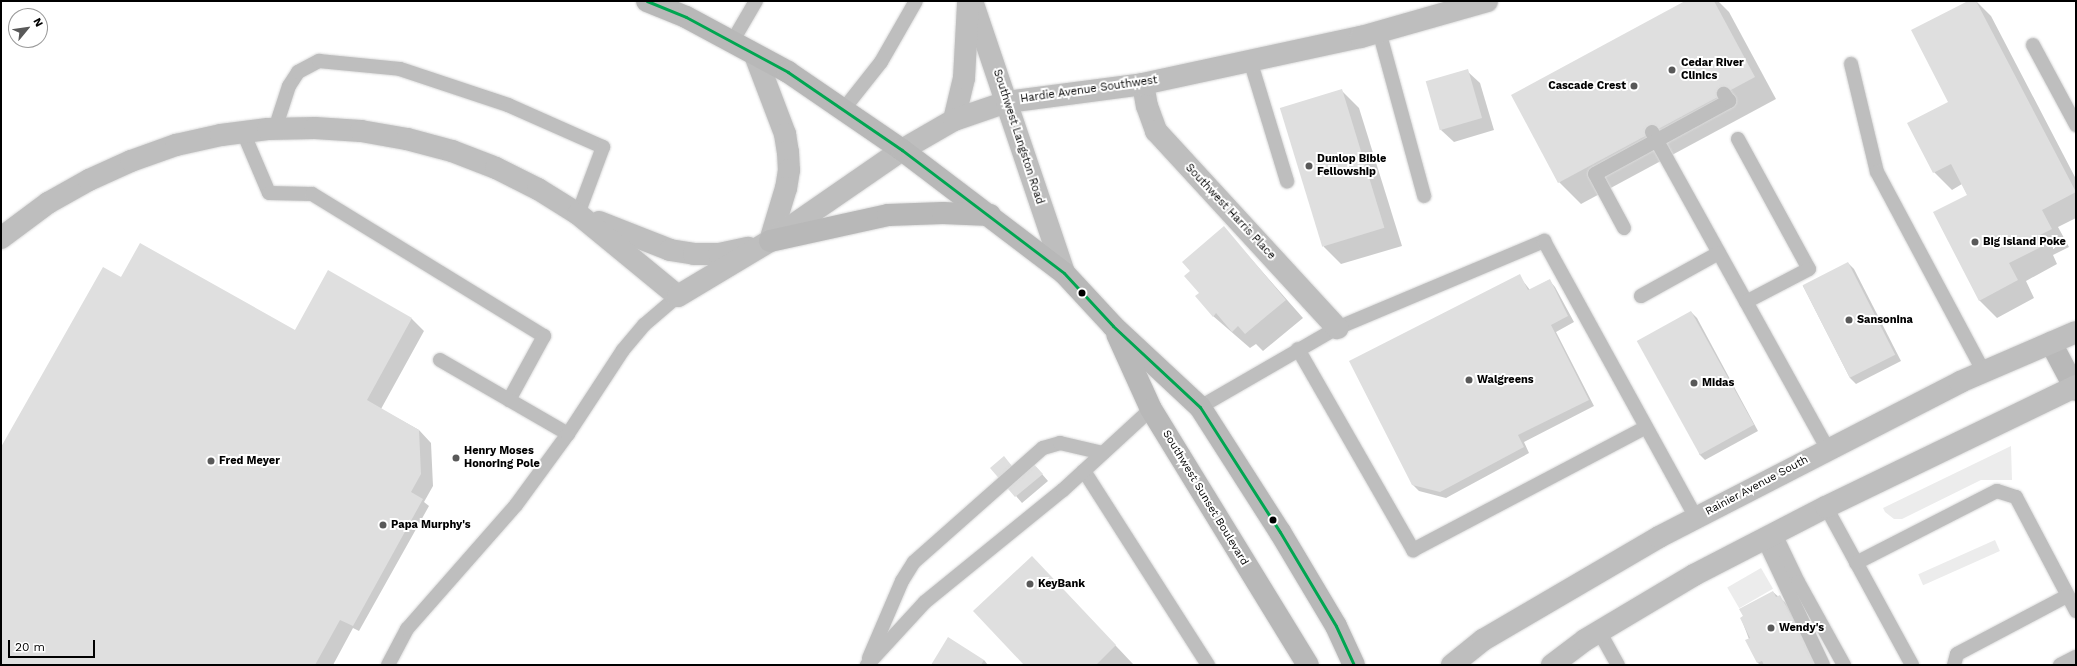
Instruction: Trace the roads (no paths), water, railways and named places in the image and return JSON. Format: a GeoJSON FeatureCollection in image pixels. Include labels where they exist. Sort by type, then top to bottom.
{"type":"FeatureCollection","features":[{"type":"Feature","properties":{"kind":"main road","name":"Southwest Sunset Boulevard"},"geometry":{"type":"LineString","coordinates":[[647,1],[686,17],[788,72],[902,150],[990,215],[1064,273],[1113,326],[1200,407],[1296,559],[1336,626],[1354,665]]}},
{"type":"Feature","properties":{"kind":"main road"},"geometry":{"type":"LineString","coordinates":[[770,241],[888,215],[943,213],[990,215]]}},
{"type":"Feature","properties":{"kind":"main road","name":"Southwest Sunset Boulevard"},"geometry":{"type":"LineString","coordinates":[[1113,326],[1151,409],[1308,665]]}},
{"type":"Feature","properties":{"kind":"main road"},"geometry":{"type":"LineString","coordinates":[[2051,343],[2076,388]]}},
{"type":"Feature","properties":{"kind":"street"},"geometry":{"type":"LineString","coordinates":[[954,120],[964,78],[968,1]]}},
{"type":"Feature","properties":{"kind":"street","name":"Southwest Langston Road"},"geometry":{"type":"LineString","coordinates":[[972,1],[1064,273]]}},
{"type":"Feature","properties":{"kind":"street","name":"Hardie Avenue Southwest"},"geometry":{"type":"LineString","coordinates":[[1,238],[48,203],[88,180],[131,160],[176,145],[243,132],[275,129],[315,128],[361,131],[407,139],[452,151],[496,168],[538,189],[578,214],[678,296],[770,241],[902,150],[954,120],[1006,102],[1143,84],[1379,31],[1486,1]]}},
{"type":"Feature","properties":{"kind":"street"},"geometry":{"type":"LineString","coordinates":[[756,55],[785,134],[788,152],[789,170],[786,188],[770,241]]}},
{"type":"Feature","properties":{"kind":"street","name":"Southwest Harris Place"},"geometry":{"type":"LineString","coordinates":[[1143,84],[1147,106],[1156,131],[1337,328]]}},
{"type":"Feature","properties":{"kind":"street","name":"Hardie Avenue Southwest"},"geometry":{"type":"LineString","coordinates":[[578,214],[670,250],[694,254],[719,254],[770,241]]}},
{"type":"Feature","properties":{"kind":"street","name":"Rainier Avenue South"},"geometry":{"type":"LineString","coordinates":[[1452,665],[1483,640],[1696,518],[1828,449],[1984,372],[2076,332]]}},
{"type":"Feature","properties":{"kind":"street"},"geometry":{"type":"LineString","coordinates":[[1552,665],[1599,631],[1694,575],[1826,507],[2076,388]]}},
{"type":"Feature","properties":{"kind":"lane"},"geometry":{"type":"LineString","coordinates":[[732,42],[756,1]]}},
{"type":"Feature","properties":{"kind":"lane"},"geometry":{"type":"LineString","coordinates":[[843,110],[882,62],[916,1]]}},
{"type":"Feature","properties":{"kind":"lane"},"geometry":{"type":"LineString","coordinates":[[1379,31],[1424,196]]}},
{"type":"Feature","properties":{"kind":"lane"},"geometry":{"type":"LineString","coordinates":[[2033,45],[2076,125]]}},
{"type":"Feature","properties":{"kind":"lane"},"geometry":{"type":"LineString","coordinates":[[1250,60],[1287,182]]}},
{"type":"Feature","properties":{"kind":"lane"},"geometry":{"type":"LineString","coordinates":[[275,129],[289,86],[298,72],[319,61],[400,69],[508,105],[603,147],[578,214]]}},
{"type":"Feature","properties":{"kind":"lane"},"geometry":{"type":"LineString","coordinates":[[1851,64],[1877,172],[1984,372]]}},
{"type":"Feature","properties":{"kind":"lane"},"geometry":{"type":"LineString","coordinates":[[1624,228],[1593,170],[1654,137],[1729,101],[1724,94]]}},
{"type":"Feature","properties":{"kind":"lane"},"geometry":{"type":"LineString","coordinates":[[243,132],[269,194],[312,194],[544,336],[509,400]]}},
{"type":"Feature","properties":{"kind":"lane"},"geometry":{"type":"LineString","coordinates":[[1654,137],[1828,449]]}},
{"type":"Feature","properties":{"kind":"lane"},"geometry":{"type":"LineString","coordinates":[[1738,139],[1809,269],[1746,302]]}},
{"type":"Feature","properties":{"kind":"lane"},"geometry":{"type":"LineString","coordinates":[[1200,407],[1298,349],[1337,328],[1544,241],[1696,518]]}},
{"type":"Feature","properties":{"kind":"lane"},"geometry":{"type":"LineString","coordinates":[[1641,296],[1719,253]]}},
{"type":"Feature","properties":{"kind":"lane"},"geometry":{"type":"LineString","coordinates":[[388,665],[408,629],[516,504],[568,434],[623,350],[644,324],[678,296]]}},
{"type":"Feature","properties":{"kind":"lane"},"geometry":{"type":"LineString","coordinates":[[1298,349],[1413,550],[1646,427]]}},
{"type":"Feature","properties":{"kind":"lane"},"geometry":{"type":"LineString","coordinates":[[440,360],[568,434]]}},
{"type":"Feature","properties":{"kind":"lane"},"geometry":{"type":"LineString","coordinates":[[867,665],[925,602],[1084,471],[1151,409]]}},
{"type":"Feature","properties":{"kind":"lane"},"geometry":{"type":"LineString","coordinates":[[867,665],[902,581],[914,562],[1043,448],[1060,443],[1103,453]]}},
{"type":"Feature","properties":{"kind":"lane"},"geometry":{"type":"LineString","coordinates":[[1084,471],[1208,665]]}},
{"type":"Feature","properties":{"kind":"lane"},"geometry":{"type":"LineString","coordinates":[[1856,563],[1997,491],[2016,497],[2076,611]]}},
{"type":"Feature","properties":{"kind":"lane"},"geometry":{"type":"LineString","coordinates":[[1826,507],[1912,665]]}},
{"type":"Feature","properties":{"kind":"lane"},"geometry":{"type":"LineString","coordinates":[[1769,537],[1823,665]]}},
{"type":"Feature","properties":{"kind":"lane"},"geometry":{"type":"LineString","coordinates":[[1769,537],[1798,582],[1844,665]]}},
{"type":"Feature","properties":{"kind":"lane"},"geometry":{"type":"LineString","coordinates":[[1954,665],[1957,654],[2068,596]]}},
{"type":"Feature","properties":{"kind":"lane"},"geometry":{"type":"LineString","coordinates":[[1599,631],[1618,665]]}},
{"type":"Feature","properties":{"kind":"lane"},"geometry":{"type":"LineString","coordinates":[[2060,665],[2076,656]]}},
{"type":"Feature","properties":{"kind":"place","name":"Cedar River Clinics"},"geometry":{"type":"Point","coordinates":[1672,70]}},
{"type":"Feature","properties":{"kind":"place","name":"Cascade Crest"},"geometry":{"type":"Point","coordinates":[1634,86]}},
{"type":"Feature","properties":{"kind":"place","name":"Dunlop Bible Fellowship"},"geometry":{"type":"Point","coordinates":[1309,166]}},
{"type":"Feature","properties":{"kind":"place","name":"Big Island Poke"},"geometry":{"type":"Point","coordinates":[1975,242]}},
{"type":"Feature","properties":{"kind":"place","name":"Sansonina"},"geometry":{"type":"Point","coordinates":[1849,320]}},
{"type":"Feature","properties":{"kind":"place","name":"Walgreens"},"geometry":{"type":"Point","coordinates":[1469,380]}},
{"type":"Feature","properties":{"kind":"place","name":"Midas"},"geometry":{"type":"Point","coordinates":[1694,383]}},
{"type":"Feature","properties":{"kind":"place","name":"Henry Moses Honoring Pole"},"geometry":{"type":"Point","coordinates":[456,458]}},
{"type":"Feature","properties":{"kind":"place","name":"Fred Meyer"},"geometry":{"type":"Point","coordinates":[211,461]}},
{"type":"Feature","properties":{"kind":"place","name":"Papa Murphy's"},"geometry":{"type":"Point","coordinates":[383,525]}},
{"type":"Feature","properties":{"kind":"place","name":"KeyBank"},"geometry":{"type":"Point","coordinates":[1030,584]}},
{"type":"Feature","properties":{"kind":"place","name":"Wendy's"},"geometry":{"type":"Point","coordinates":[1771,628]}}]}
